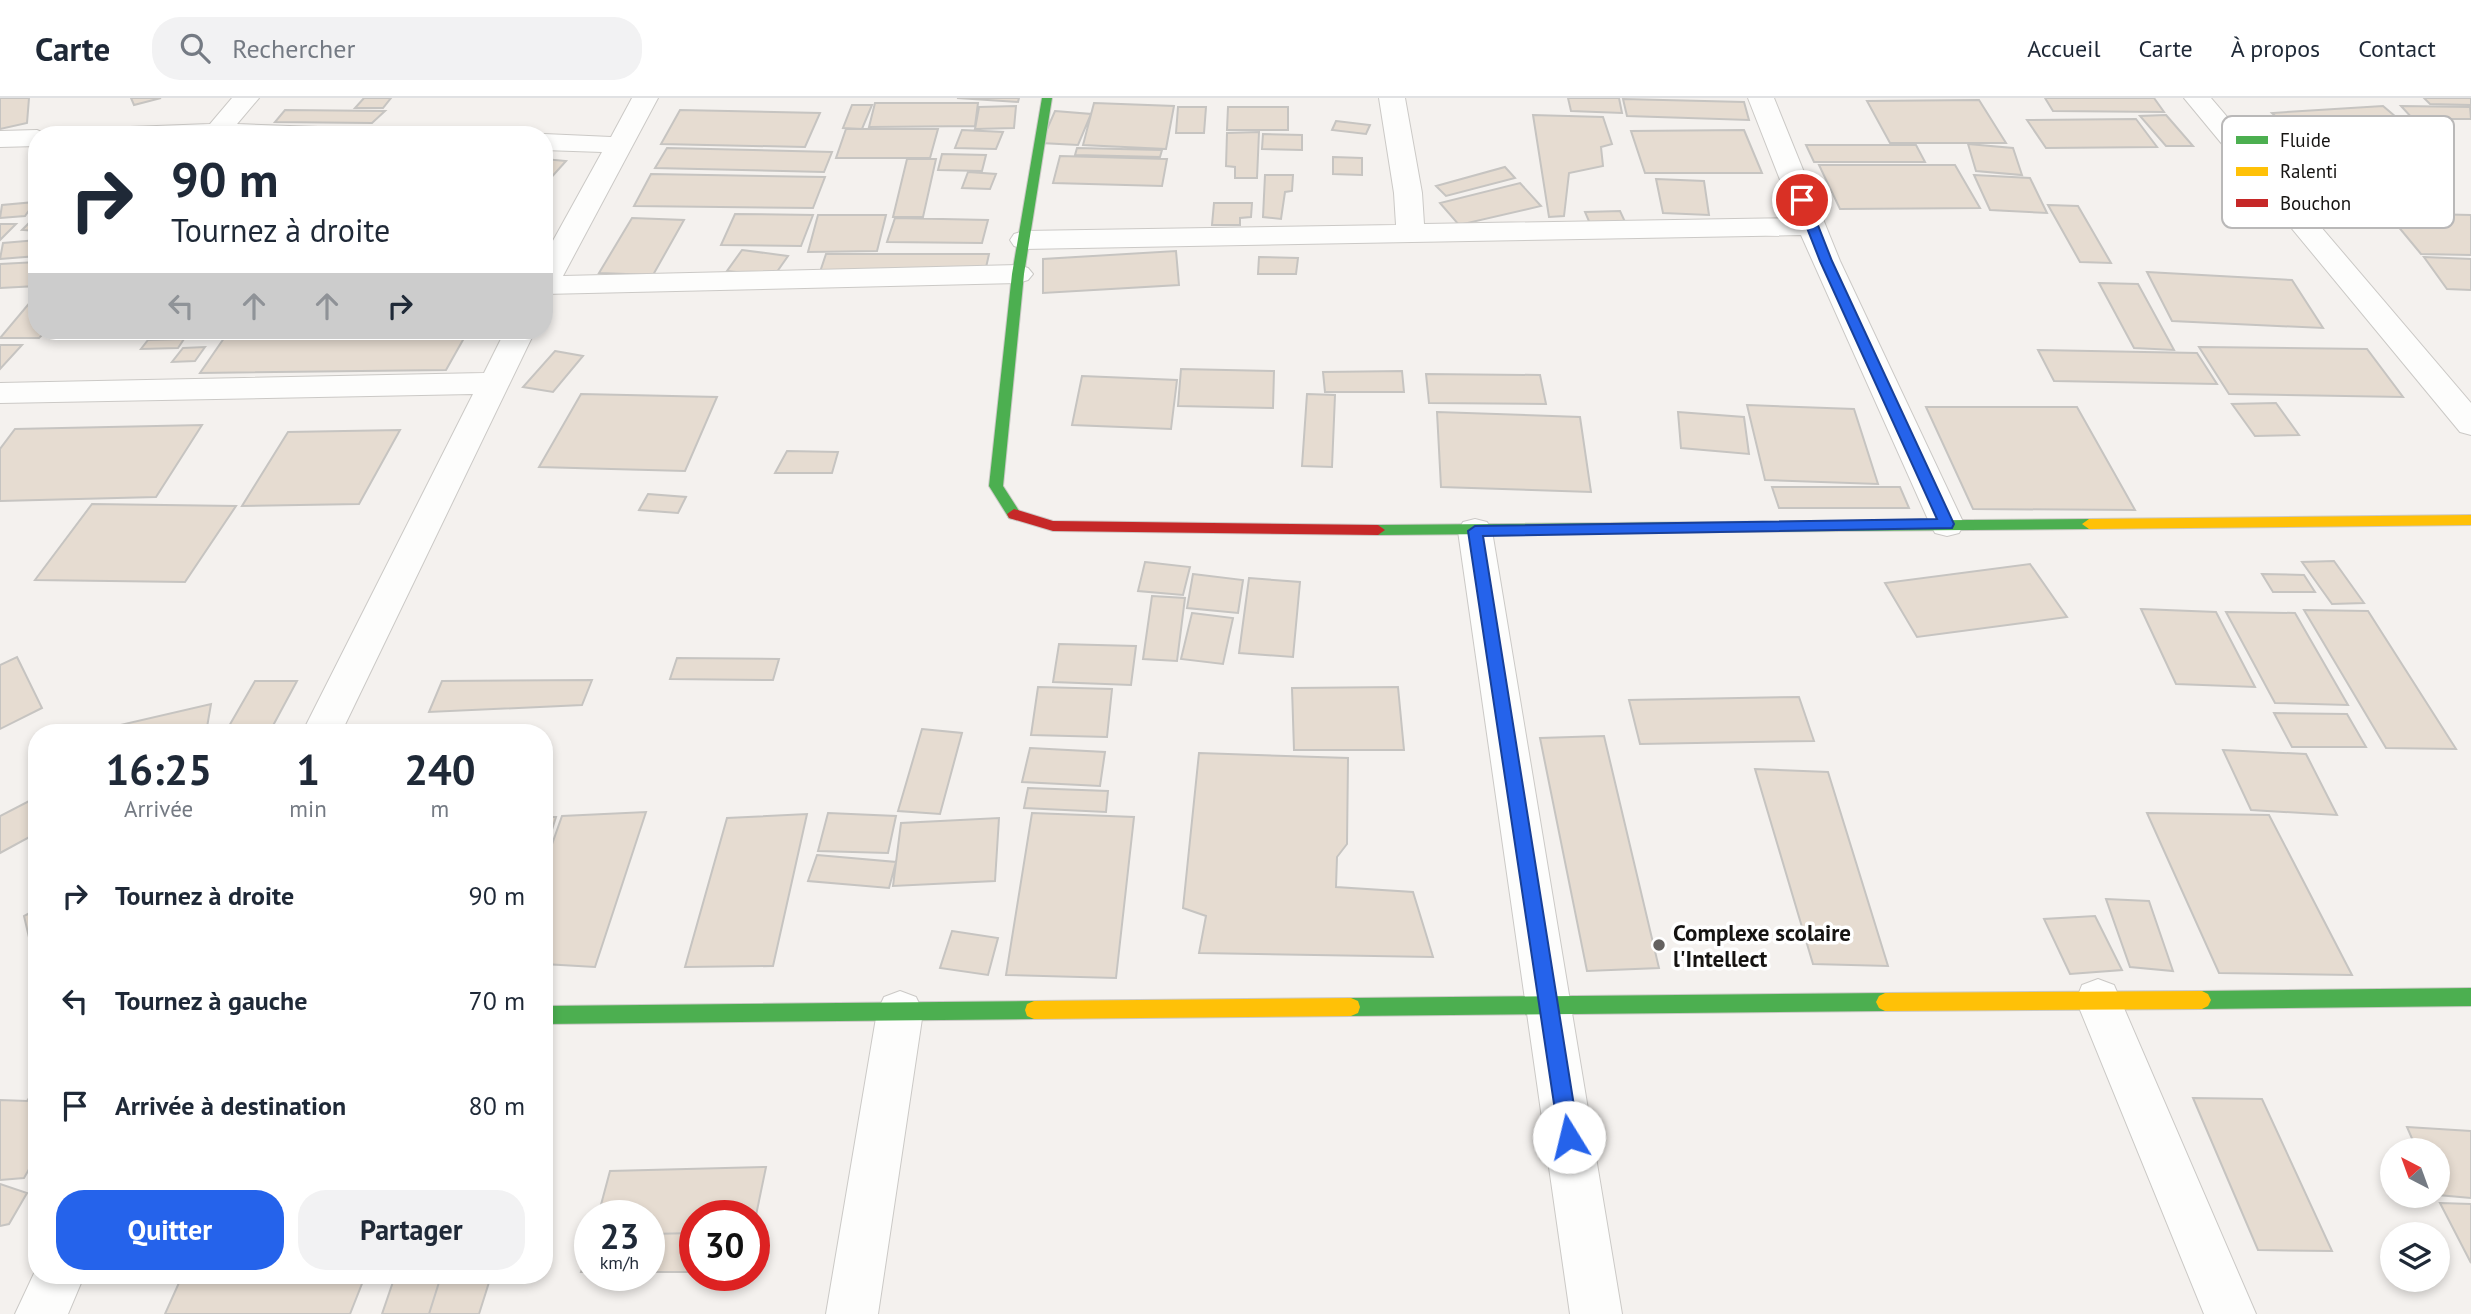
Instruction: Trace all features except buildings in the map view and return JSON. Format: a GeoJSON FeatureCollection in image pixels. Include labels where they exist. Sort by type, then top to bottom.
{"type":"FeatureCollection","features":[{"type":"Feature","properties":{"kind":"street"},"geometry":{"type":"LineString","coordinates":[[221,126],[246,98]]}},
{"type":"Feature","properties":{"kind":"street"},"geometry":{"type":"LineString","coordinates":[[553,268],[646,98]]}},
{"type":"Feature","properties":{"kind":"street"},"geometry":{"type":"LineString","coordinates":[[1047,98],[1018,274],[996,486],[1015,515],[1053,526],[1475,531],[2471,520]]}},
{"type":"Feature","properties":{"kind":"street"},"geometry":{"type":"LineString","coordinates":[[1392,98],[1408,193],[1410,233]]}},
{"type":"Feature","properties":{"kind":"street"},"geometry":{"type":"LineString","coordinates":[[1761,98],[1812,226],[1947,524]]}},
{"type":"Feature","properties":{"kind":"street"},"geometry":{"type":"LineString","coordinates":[[2197,98],[2222,128]]}},
{"type":"Feature","properties":{"kind":"street"},"geometry":{"type":"LineString","coordinates":[[0,139],[28,138]]}},
{"type":"Feature","properties":{"kind":"street"},"geometry":{"type":"LineString","coordinates":[[553,142],[620,145]]}},
{"type":"Feature","properties":{"kind":"street"},"geometry":{"type":"LineString","coordinates":[[1024,240],[1812,226]]}},
{"type":"Feature","properties":{"kind":"street"},"geometry":{"type":"LineString","coordinates":[[2306,228],[2471,424]]}},
{"type":"Feature","properties":{"kind":"street"},"geometry":{"type":"LineString","coordinates":[[553,284],[1018,274]]}},
{"type":"Feature","properties":{"kind":"street"},"geometry":{"type":"LineString","coordinates":[[326,724],[515,340]]}},
{"type":"Feature","properties":{"kind":"street"},"geometry":{"type":"LineString","coordinates":[[0,393],[492,383]]}},
{"type":"Feature","properties":{"kind":"street"},"geometry":{"type":"LineString","coordinates":[[1475,531],[1596,1314]]}},
{"type":"Feature","properties":{"kind":"street"},"geometry":{"type":"LineString","coordinates":[[553,1015],[2471,997]]}},
{"type":"Feature","properties":{"kind":"street"},"geometry":{"type":"LineString","coordinates":[[2098,1000],[2230,1314]]}},
{"type":"Feature","properties":{"kind":"street"},"geometry":{"type":"LineString","coordinates":[[852,1314],[900,1012]]}},
{"type":"Feature","properties":{"kind":"street"},"geometry":{"type":"LineString","coordinates":[[41,1314],[55,1284]]}},
{"type":"Feature","properties":{"kind":"traffic: fast"},"geometry":{"type":"LineString","coordinates":[[1014,514],[996,486],[1018,274],[1047,98]]}},
{"type":"Feature","properties":{"kind":"traffic: fast"},"geometry":{"type":"LineString","coordinates":[[1378,530],[2089,524]]}},
{"type":"Feature","properties":{"kind":"traffic: fast"},"geometry":{"type":"LineString","coordinates":[[2202,1000],[2471,997]]}},
{"type":"Feature","properties":{"kind":"traffic: fast"},"geometry":{"type":"LineString","coordinates":[[1351,1007],[1885,1002]]}},
{"type":"Feature","properties":{"kind":"traffic: fast"},"geometry":{"type":"LineString","coordinates":[[553,1015],[1034,1010]]}},
{"type":"Feature","properties":{"kind":"traffic: slow"},"geometry":{"type":"LineString","coordinates":[[2089,524],[2471,520]]}},
{"type":"Feature","properties":{"kind":"traffic: slow"},"geometry":{"type":"LineString","coordinates":[[1885,1002],[2202,1000]]}},
{"type":"Feature","properties":{"kind":"traffic: slow"},"geometry":{"type":"LineString","coordinates":[[1034,1010],[1351,1007]]}},
{"type":"Feature","properties":{"kind":"traffic: jam"},"geometry":{"type":"LineString","coordinates":[[1014,514],[1053,526],[1378,530]]}},
{"type":"Feature","properties":{"kind":"place","name":"Complexe scolaire l'Intellect"},"geometry":{"type":"Point","coordinates":[1659,945]}},
{"type":"Feature","properties":{"kind":"route"},"geometry":{"type":"LineString","coordinates":[[1569,1137],[1475,531],[1947,524],[1826,261],[1802,200]]}}]}
